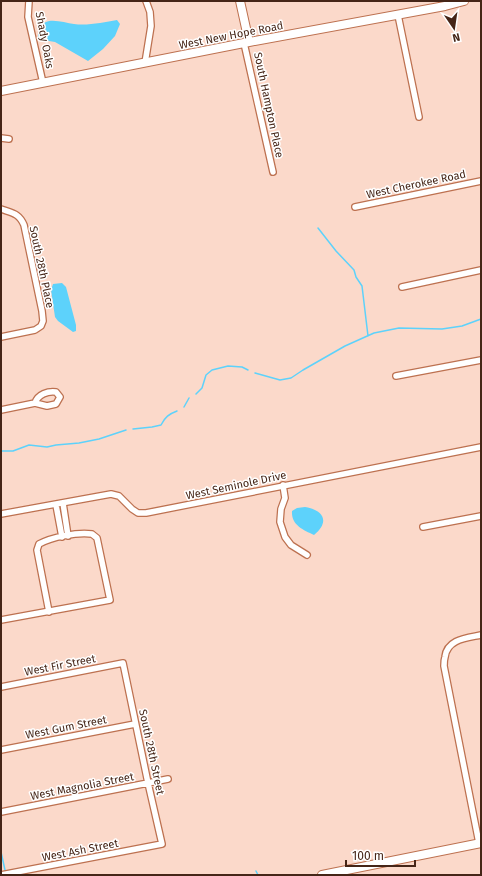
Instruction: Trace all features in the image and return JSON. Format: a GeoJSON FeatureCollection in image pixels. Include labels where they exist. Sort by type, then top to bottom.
{"type":"FeatureCollection","features":[{"type":"Feature","properties":{"kind":"main road","name":"South Hampton Place"},"geometry":{"type":"LineString","coordinates":[[240,1],[246,43]]}},
{"type":"Feature","properties":{"kind":"main road","name":"West New Hope Road"},"geometry":{"type":"LineString","coordinates":[[1,91],[445,6],[464,1]]}},
{"type":"Feature","properties":{"kind":"main road"},"geometry":{"type":"LineString","coordinates":[[322,875],[480,843]]}},
{"type":"Feature","properties":{"kind":"street","name":"Shady Oaks"},"geometry":{"type":"LineString","coordinates":[[29,1],[28,17],[43,83]]}},
{"type":"Feature","properties":{"kind":"street"},"geometry":{"type":"LineString","coordinates":[[145,63],[151,26],[150,12],[146,1]]}},
{"type":"Feature","properties":{"kind":"street"},"geometry":{"type":"LineString","coordinates":[[398,15],[419,117]]}},
{"type":"Feature","properties":{"kind":"street","name":"South Hampton Place"},"geometry":{"type":"LineString","coordinates":[[246,43],[273,172]]}},
{"type":"Feature","properties":{"kind":"street"},"geometry":{"type":"LineString","coordinates":[[1,138],[9,139]]}},
{"type":"Feature","properties":{"kind":"street","name":"West Cherokee Road"},"geometry":{"type":"LineString","coordinates":[[355,207],[481,181]]}},
{"type":"Feature","properties":{"kind":"street","name":"South 28th Place"},"geometry":{"type":"LineString","coordinates":[[1,209],[16,214],[20,217],[24,225],[43,321],[41,326],[35,330],[1,337]]}},
{"type":"Feature","properties":{"kind":"street"},"geometry":{"type":"LineString","coordinates":[[402,287],[481,270]]}},
{"type":"Feature","properties":{"kind":"street"},"geometry":{"type":"LineString","coordinates":[[396,376],[481,360]]}},
{"type":"Feature","properties":{"kind":"street"},"geometry":{"type":"LineString","coordinates":[[1,410],[35,403]]}},
{"type":"Feature","properties":{"kind":"street","name":"West Seminole Drive"},"geometry":{"type":"LineString","coordinates":[[1,514],[111,494],[119,496],[132,510],[138,513],[146,513],[481,447]]}},
{"type":"Feature","properties":{"kind":"street"},"geometry":{"type":"LineString","coordinates":[[283,486],[285,498],[281,509],[280,522],[284,538],[291,545],[307,555]]}},
{"type":"Feature","properties":{"kind":"street"},"geometry":{"type":"LineString","coordinates":[[62,503],[68,536]]}},
{"type":"Feature","properties":{"kind":"street"},"geometry":{"type":"LineString","coordinates":[[56,505],[62,537]]}},
{"type":"Feature","properties":{"kind":"street"},"geometry":{"type":"LineString","coordinates":[[423,527],[481,516]]}},
{"type":"Feature","properties":{"kind":"street"},"geometry":{"type":"LineString","coordinates":[[1,620],[49,612],[110,600],[96,538],[92,534],[83,533],[46,540],[39,544],[37,550],[49,612]]}},
{"type":"Feature","properties":{"kind":"street"},"geometry":{"type":"LineString","coordinates":[[480,843],[444,666],[445,655],[449,646],[454,641],[481,635]]}},
{"type":"Feature","properties":{"kind":"street","name":"West Fir Street"},"geometry":{"type":"LineString","coordinates":[[1,685],[123,663]]}},
{"type":"Feature","properties":{"kind":"street","name":"South 28th Street"},"geometry":{"type":"LineString","coordinates":[[123,663],[162,844]]}},
{"type":"Feature","properties":{"kind":"street","name":"West Gum Street"},"geometry":{"type":"LineString","coordinates":[[1,750],[135,724]]}},
{"type":"Feature","properties":{"kind":"street","name":"West Magnolia Street"},"geometry":{"type":"LineString","coordinates":[[1,812],[168,778]]}},
{"type":"Feature","properties":{"kind":"street","name":"West Ash Street"},"geometry":{"type":"LineString","coordinates":[[1,875],[162,844]]}},
{"type":"Feature","properties":{"kind":"street"},"geometry":{"type":"LineString","coordinates":[[40,868],[42,875]]}},
{"type":"Feature","properties":{"kind":"water"},"geometry":{"type":"Polygon","coordinates":[[[117,20],[120,24],[115,36],[103,49],[88,61],[55,42],[43,40],[38,37],[42,25],[51,21],[74,24],[96,24],[117,20]]]}},
{"type":"Feature","properties":{"kind":"water"},"geometry":{"type":"Polygon","coordinates":[[[62,283],[66,287],[76,325],[76,331],[73,332],[55,317],[51,290],[53,284],[62,283]]]}},
{"type":"Feature","properties":{"kind":"water"},"geometry":{"type":"Polygon","coordinates":[[[305,507],[317,511],[323,517],[322,526],[314,535],[302,529],[293,520],[292,511],[297,508],[305,507]]]}},
{"type":"Feature","properties":{"kind":"waterway"},"geometry":{"type":"LineString","coordinates":[[318,228],[336,251],[354,270],[356,277],[362,286],[368,336]]}},
{"type":"Feature","properties":{"kind":"waterway"},"geometry":{"type":"LineString","coordinates":[[255,373],[280,380],[291,378],[345,346],[374,333],[399,328],[442,329],[462,326],[481,319]]}},
{"type":"Feature","properties":{"kind":"waterway"},"geometry":{"type":"LineString","coordinates":[[196,394],[202,388],[206,375],[212,370],[228,366],[242,367],[248,370]]}},
{"type":"Feature","properties":{"kind":"waterway"},"geometry":{"type":"LineString","coordinates":[[184,407],[189,398]]}},
{"type":"Feature","properties":{"kind":"waterway"},"geometry":{"type":"LineString","coordinates":[[133,429],[161,425],[168,416],[177,411]]}},
{"type":"Feature","properties":{"kind":"waterway"},"geometry":{"type":"LineString","coordinates":[[1,451],[13,451],[29,445],[47,447],[79,443],[99,439],[126,430]]}},
{"type":"Feature","properties":{"kind":"waterway"},"geometry":{"type":"LineString","coordinates":[[1,852],[5,870]]}},
{"type":"Feature","properties":{"kind":"waterway"},"geometry":{"type":"LineString","coordinates":[[256,871],[258,875]]}}]}
